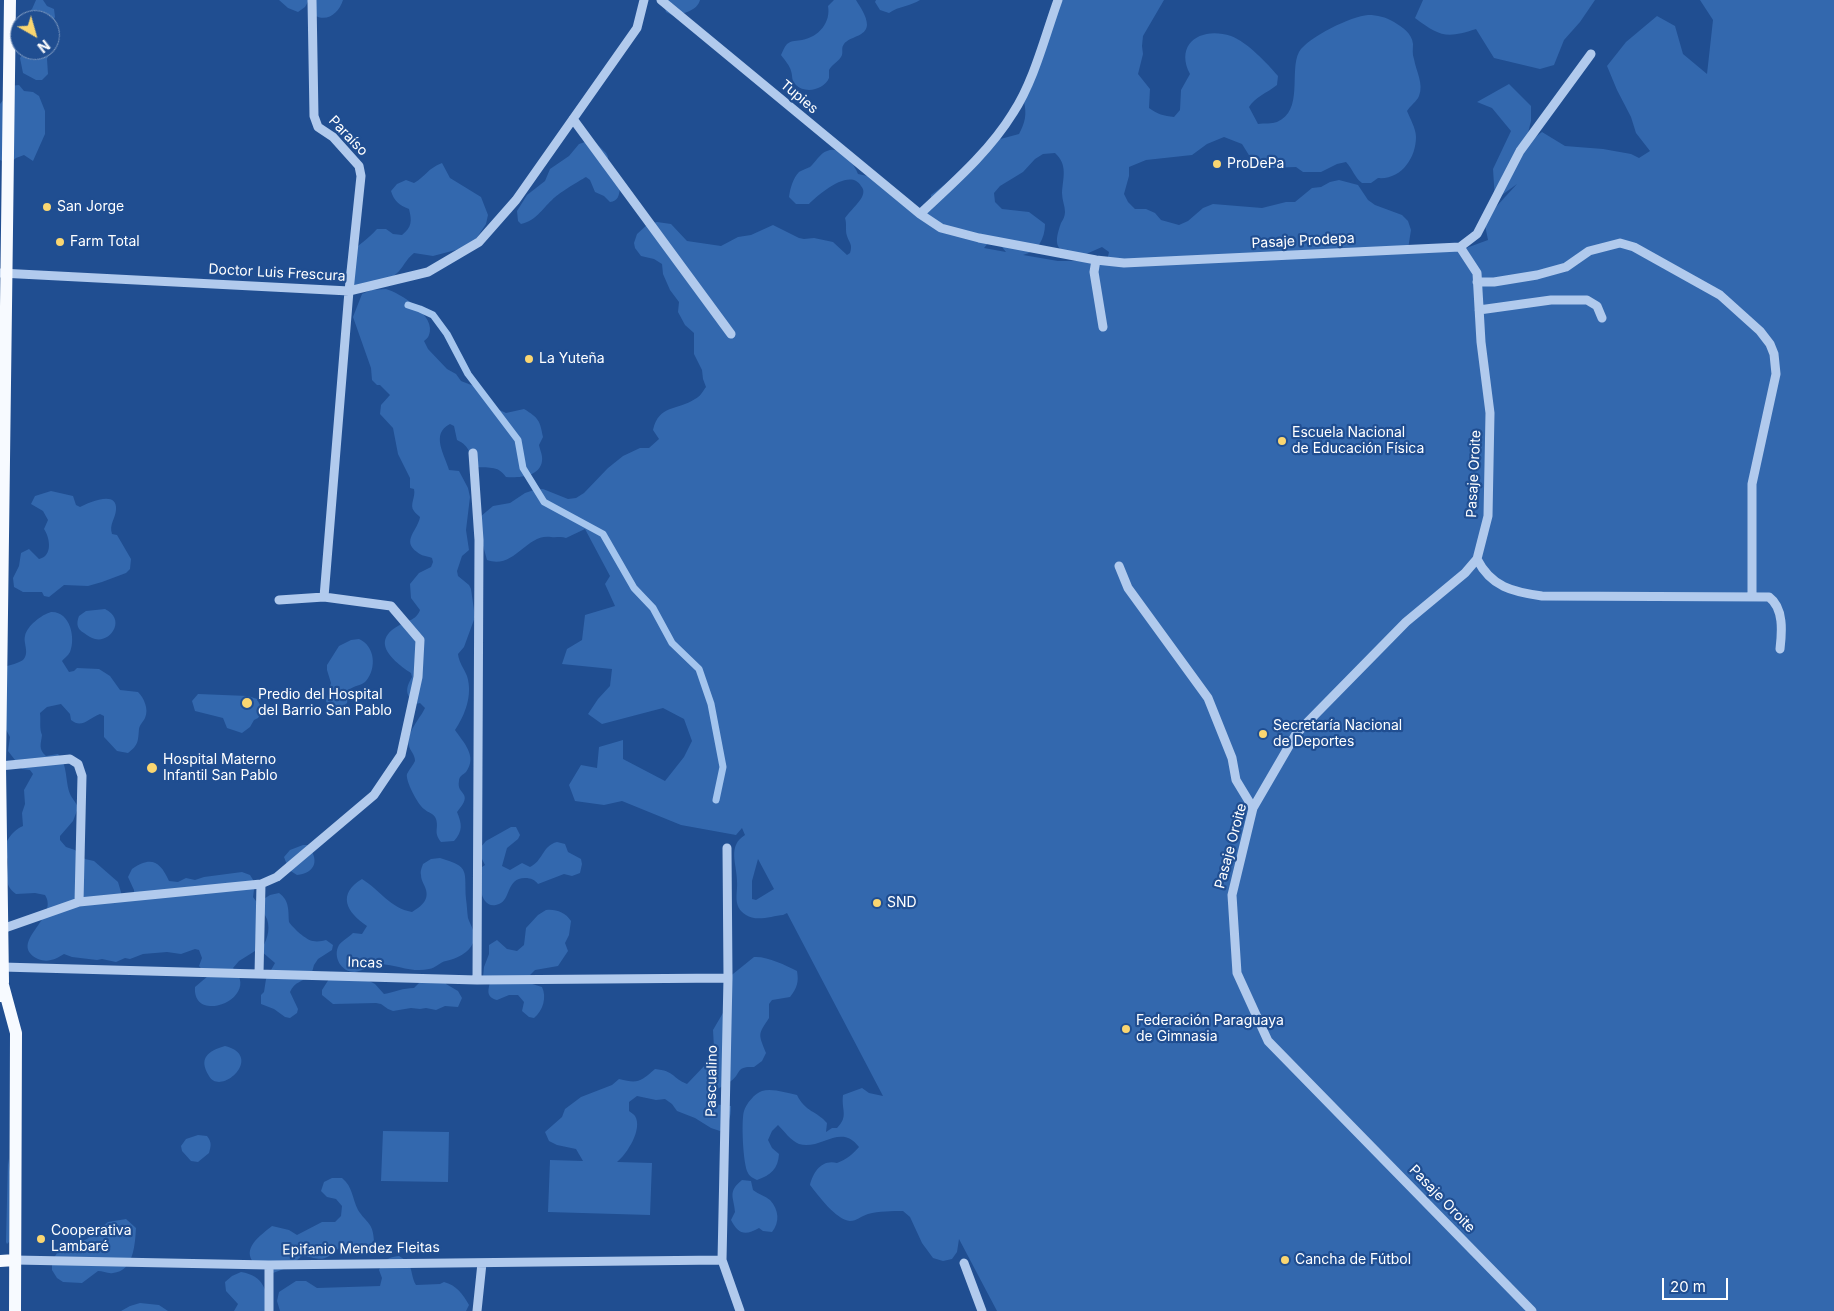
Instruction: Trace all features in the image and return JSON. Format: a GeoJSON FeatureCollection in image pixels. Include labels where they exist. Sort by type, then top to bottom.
{"type":"FeatureCollection","features":[{"type":"Feature","properties":{"kind":"main road"},"geometry":{"type":"LineString","coordinates":[[10,0],[4,273],[0,766],[2,967],[3,982],[16,1033],[16,1311]]}},
{"type":"Feature","properties":{"kind":"main road"},"geometry":{"type":"LineString","coordinates":[[0,996],[3,982]]}},
{"type":"Feature","properties":{"kind":"main road","name":"Epifanio Mendez Fleitas"},"geometry":{"type":"LineString","coordinates":[[0,1260],[15,1260]]}},
{"type":"Feature","properties":{"kind":"street","name":"Paraíso"},"geometry":{"type":"LineString","coordinates":[[312,0],[314,116],[318,127],[333,137],[359,166],[361,176],[348,292],[324,597]]}},
{"type":"Feature","properties":{"kind":"street","name":"Doctor Luis Frescura"},"geometry":{"type":"LineString","coordinates":[[4,273],[348,292],[428,272],[479,242],[516,200],[637,28],[644,0]]}},
{"type":"Feature","properties":{"kind":"street","name":"Tupies"},"geometry":{"type":"LineString","coordinates":[[661,0],[920,214]]}},
{"type":"Feature","properties":{"kind":"street"},"geometry":{"type":"LineString","coordinates":[[920,214],[983,152],[1014,113],[1034,69],[1058,0]]}},
{"type":"Feature","properties":{"kind":"street"},"geometry":{"type":"LineString","coordinates":[[1460,247],[1477,234],[1520,151],[1591,54]]}},
{"type":"Feature","properties":{"kind":"street"},"geometry":{"type":"LineString","coordinates":[[573,119],[731,334]]}},
{"type":"Feature","properties":{"kind":"street","name":"Pasaje Prodepa"},"geometry":{"type":"LineString","coordinates":[[920,214],[941,228],[970,235],[1096,260],[1124,263],[1460,247]]}},
{"type":"Feature","properties":{"kind":"street"},"geometry":{"type":"LineString","coordinates":[[1477,282],[1494,282],[1537,276],[1566,267],[1589,251],[1620,243],[1634,247],[1720,295],[1760,331],[1770,344],[1774,354],[1776,374],[1752,484],[1752,597]]}},
{"type":"Feature","properties":{"kind":"street","name":"Pasaje Oroite"},"geometry":{"type":"LineString","coordinates":[[1460,247],[1477,273],[1481,342],[1490,413],[1488,516],[1477,559],[1465,573],[1406,622],[1296,734],[1253,808],[1232,895],[1232,905],[1237,973],[1268,1041],[1532,1311]]}},
{"type":"Feature","properties":{"kind":"street"},"geometry":{"type":"LineString","coordinates":[[1096,260],[1094,272],[1102,327]]}},
{"type":"Feature","properties":{"kind":"street"},"geometry":{"type":"LineString","coordinates":[[1479,310],[1551,300],[1587,300],[1597,306],[1602,318]]}},
{"type":"Feature","properties":{"kind":"street"},"geometry":{"type":"LineString","coordinates":[[473,453],[480,540],[477,980]]}},
{"type":"Feature","properties":{"kind":"street"},"geometry":{"type":"LineString","coordinates":[[1477,559],[1487,576],[1501,586],[1532,595],[1769,597],[1775,601],[1780,613],[1780,649]]}},
{"type":"Feature","properties":{"kind":"street"},"geometry":{"type":"LineString","coordinates":[[1119,566],[1128,588],[1208,698],[1232,758],[1236,780],[1253,808]]}},
{"type":"Feature","properties":{"kind":"street"},"geometry":{"type":"LineString","coordinates":[[2,929],[79,902],[261,884],[277,877],[374,795],[401,755],[418,677],[420,640],[391,606],[324,597],[279,600]]}},
{"type":"Feature","properties":{"kind":"street"},"geometry":{"type":"LineString","coordinates":[[0,766],[70,760],[78,764],[82,776],[79,902]]}},
{"type":"Feature","properties":{"kind":"street","name":"Pascualino"},"geometry":{"type":"LineString","coordinates":[[727,848],[728,978],[722,1260],[740,1311]]}},
{"type":"Feature","properties":{"kind":"street"},"geometry":{"type":"LineString","coordinates":[[260,974],[261,884]]}},
{"type":"Feature","properties":{"kind":"street","name":"Incas"},"geometry":{"type":"LineString","coordinates":[[2,967],[477,980],[728,978]]}},
{"type":"Feature","properties":{"kind":"street","name":"Epifanio Mendez Fleitas"},"geometry":{"type":"LineString","coordinates":[[15,1260],[269,1265],[722,1260]]}},
{"type":"Feature","properties":{"kind":"street"},"geometry":{"type":"LineString","coordinates":[[477,1311],[482,1262]]}},
{"type":"Feature","properties":{"kind":"street"},"geometry":{"type":"LineString","coordinates":[[964,1263],[982,1311]]}},
{"type":"Feature","properties":{"kind":"street"},"geometry":{"type":"LineString","coordinates":[[268,1311],[269,1265]]}},
{"type":"Feature","properties":{"kind":"shaded area"},"geometry":{"type":"Polygon","coordinates":[[[36,0],[43,0],[47,6],[54,10],[31,10],[36,0]]]}},
{"type":"Feature","properties":{"kind":"shaded area"},"geometry":{"type":"Polygon","coordinates":[[[279,0],[309,0],[305,7],[298,12],[288,8],[279,0]]]}},
{"type":"Feature","properties":{"kind":"shaded area"},"geometry":{"type":"Polygon","coordinates":[[[316,0],[343,0],[335,13],[323,18],[314,15],[316,0]]]}},
{"type":"Feature","properties":{"kind":"shaded area"},"geometry":{"type":"Polygon","coordinates":[[[663,0],[700,0],[693,9],[674,16],[666,12],[663,0]]]}},
{"type":"Feature","properties":{"kind":"shaded area"},"geometry":{"type":"Polygon","coordinates":[[[834,0],[856,0],[866,18],[866,29],[844,44],[841,57],[829,70],[827,82],[819,88],[809,90],[800,88],[794,83],[792,73],[781,55],[787,44],[814,36],[822,28],[828,18],[828,6],[834,0]]]}},
{"type":"Feature","properties":{"kind":"shaded area"},"geometry":{"type":"Polygon","coordinates":[[[876,0],[920,0],[889,13],[880,10],[875,2],[876,0]]]}},
{"type":"Feature","properties":{"kind":"shaded area","name":"Secretaría Nacional de Deportes"},"geometry":{"type":"Polygon","coordinates":[[[1054,0],[1164,0],[1143,36],[1143,54],[1138,74],[1150,89],[1149,108],[1167,116],[1174,117],[1180,110],[1181,90],[1190,74],[1186,63],[1186,54],[1188,46],[1194,40],[1201,35],[1220,33],[1244,43],[1278,76],[1277,85],[1258,98],[1249,107],[1258,124],[1277,122],[1285,117],[1293,100],[1296,60],[1299,52],[1311,40],[1331,28],[1361,16],[1368,15],[1384,18],[1400,26],[1411,37],[1413,57],[1421,87],[1417,100],[1407,111],[1416,137],[1413,153],[1406,166],[1400,171],[1386,178],[1378,178],[1371,183],[1362,183],[1346,162],[1321,172],[1303,172],[1296,167],[1269,168],[1252,160],[1242,144],[1224,137],[1207,144],[1192,155],[1146,160],[1129,167],[1129,176],[1124,194],[1128,202],[1135,209],[1146,209],[1155,213],[1161,220],[1179,225],[1188,221],[1203,208],[1213,204],[1262,208],[1286,202],[1295,202],[1312,188],[1321,187],[1339,180],[1358,185],[1368,200],[1375,205],[1402,215],[1408,221],[1411,230],[1408,249],[1458,251],[1488,240],[1484,220],[1517,184],[1495,200],[1493,169],[1511,131],[1492,108],[1477,102],[1509,84],[1531,106],[1531,121],[1525,145],[1542,132],[1565,146],[1603,149],[1631,154],[1639,158],[1650,151],[1636,133],[1631,117],[1607,66],[1626,42],[1657,16],[1675,26],[1683,54],[1707,74],[1713,20],[1700,0],[1834,0],[1834,1311],[997,1311],[959,1239],[957,1252],[952,1259],[943,1261],[933,1258],[922,1243],[910,1217],[903,1211],[872,1213],[850,1221],[833,1212],[822,1201],[810,1185],[813,1176],[823,1165],[832,1162],[837,1163],[854,1152],[859,1147],[852,1140],[838,1137],[815,1144],[799,1144],[790,1138],[778,1125],[772,1131],[768,1140],[772,1148],[779,1154],[775,1168],[770,1174],[757,1180],[751,1177],[746,1168],[743,1116],[749,1102],[759,1092],[775,1090],[797,1095],[807,1108],[827,1123],[826,1132],[832,1128],[837,1128],[843,1120],[843,1095],[862,1088],[869,1093],[883,1096],[787,913],[754,918],[746,915],[739,908],[737,904],[734,856],[736,844],[745,835],[742,828],[736,835],[681,825],[622,801],[604,805],[575,801],[569,785],[581,765],[597,768],[599,747],[623,740],[623,759],[665,781],[684,757],[692,741],[684,719],[663,708],[602,724],[588,714],[610,686],[612,669],[562,664],[567,649],[582,640],[585,615],[615,606],[605,584],[610,576],[585,529],[566,538],[542,537],[534,540],[513,556],[497,562],[487,560],[482,542],[480,517],[493,506],[510,503],[525,493],[534,490],[543,489],[568,499],[576,498],[584,493],[608,468],[623,456],[640,448],[649,448],[659,439],[653,430],[660,416],[670,409],[697,398],[706,387],[702,370],[694,354],[694,333],[685,325],[678,312],[679,302],[670,290],[663,274],[662,264],[654,259],[641,256],[635,248],[634,243],[637,234],[648,224],[657,222],[671,224],[687,241],[721,246],[738,237],[751,235],[773,225],[799,238],[814,238],[833,242],[847,255],[850,253],[851,248],[846,234],[845,218],[862,197],[862,187],[856,181],[842,181],[834,184],[809,204],[796,204],[789,197],[792,184],[799,172],[810,167],[824,152],[837,151],[846,156],[858,174],[877,178],[920,214],[931,203],[931,195],[955,177],[993,141],[1019,134],[1025,118],[1024,102],[1054,0]],[[1055,153],[1043,154],[1035,159],[1023,172],[1000,186],[994,193],[995,202],[1002,209],[1029,212],[1045,224],[1044,235],[1040,244],[1033,251],[1023,255],[1058,261],[1107,261],[1109,252],[1102,247],[1077,258],[1058,246],[1057,237],[1065,213],[1062,198],[1064,172],[1062,162],[1055,153]],[[989,242],[984,248],[1006,252],[998,242],[989,242]],[[758,859],[752,881],[752,899],[756,900],[774,889],[758,859]]]}},
{"type":"Feature","properties":{"kind":"shaded area"},"geometry":{"type":"Polygon","coordinates":[[[1423,0],[1595,0],[1580,22],[1564,40],[1554,65],[1540,69],[1494,58],[1476,29],[1450,35],[1430,29],[1415,18],[1423,0]]]}},
{"type":"Feature","properties":{"kind":"shaded area"},"geometry":{"type":"Polygon","coordinates":[[[20,60],[47,60],[48,74],[42,80],[36,80],[23,73],[20,60]]]}},
{"type":"Feature","properties":{"kind":"shaded area"},"geometry":{"type":"Polygon","coordinates":[[[19,85],[24,91],[33,92],[39,96],[45,111],[45,134],[33,161],[24,155],[16,158],[9,164],[0,160],[0,104],[7,95],[10,86],[19,85]]]}},
{"type":"Feature","properties":{"kind":"shaded area"},"geometry":{"type":"Polygon","coordinates":[[[588,141],[597,144],[606,153],[608,167],[620,188],[619,196],[610,202],[604,196],[595,192],[590,180],[586,177],[555,197],[535,217],[521,224],[518,221],[517,211],[527,195],[545,181],[550,169],[569,156],[579,144],[588,141]]]}},
{"type":"Feature","properties":{"kind":"shaded area"},"geometry":{"type":"Polygon","coordinates":[[[442,163],[450,178],[481,197],[488,215],[486,224],[476,239],[467,247],[433,256],[414,253],[399,271],[387,280],[361,287],[351,285],[346,278],[347,267],[355,249],[377,229],[386,229],[393,234],[402,235],[409,226],[411,220],[409,209],[397,202],[391,191],[397,184],[406,180],[414,183],[442,163]]]}},
{"type":"Feature","properties":{"kind":"shaded area"},"geometry":{"type":"Polygon","coordinates":[[[386,289],[408,300],[423,313],[428,320],[430,328],[429,336],[424,341],[428,349],[447,369],[456,374],[461,381],[479,388],[489,405],[506,413],[524,409],[529,412],[538,420],[543,437],[539,445],[542,461],[537,470],[522,477],[506,477],[496,469],[474,467],[467,448],[457,440],[454,426],[450,424],[441,433],[440,445],[449,470],[459,471],[468,488],[470,497],[466,530],[469,550],[462,556],[457,571],[458,576],[471,589],[475,617],[464,647],[458,654],[460,663],[467,676],[469,690],[465,711],[455,730],[468,750],[470,760],[466,772],[459,779],[460,789],[465,797],[457,812],[461,827],[454,841],[441,842],[437,836],[435,817],[421,807],[408,781],[407,774],[415,761],[409,746],[410,736],[425,708],[420,703],[416,704],[408,695],[407,688],[412,677],[411,673],[397,663],[387,651],[385,645],[386,638],[390,632],[418,614],[420,610],[411,598],[410,584],[419,573],[431,567],[433,562],[432,558],[422,555],[412,548],[410,544],[420,517],[413,509],[414,489],[410,488],[410,478],[398,454],[393,428],[380,414],[381,405],[390,395],[372,380],[371,368],[353,317],[362,294],[371,290],[386,289]]]}},
{"type":"Feature","properties":{"kind":"shaded area"},"geometry":{"type":"Polygon","coordinates":[[[51,491],[73,496],[76,505],[80,507],[102,499],[112,500],[116,510],[111,527],[112,534],[117,535],[131,559],[130,569],[126,573],[88,586],[64,585],[49,597],[44,596],[42,592],[23,592],[14,587],[13,578],[19,566],[21,553],[29,549],[39,559],[47,554],[49,542],[44,529],[48,520],[43,511],[31,504],[35,496],[51,491]]]}},
{"type":"Feature","properties":{"kind":"shaded area"},"geometry":{"type":"Polygon","coordinates":[[[105,609],[115,619],[114,630],[111,634],[106,638],[95,639],[80,630],[77,624],[79,616],[86,611],[105,609]]]}},
{"type":"Feature","properties":{"kind":"shaded area"},"geometry":{"type":"Polygon","coordinates":[[[51,612],[63,616],[70,626],[72,646],[62,661],[69,672],[77,668],[99,669],[110,676],[120,690],[138,692],[144,700],[146,707],[146,715],[139,727],[137,742],[128,753],[117,751],[104,737],[104,716],[100,714],[82,723],[75,722],[71,720],[70,714],[61,704],[47,707],[40,713],[42,751],[46,756],[58,754],[61,758],[70,794],[78,808],[73,821],[60,836],[60,840],[66,847],[75,850],[85,859],[94,861],[118,882],[123,899],[134,894],[128,877],[132,869],[150,862],[162,869],[169,881],[178,882],[186,878],[195,880],[242,872],[250,875],[255,883],[253,897],[258,904],[255,951],[239,961],[233,968],[240,979],[239,989],[233,997],[224,1003],[214,1006],[204,1005],[197,999],[195,987],[208,976],[199,966],[202,958],[199,950],[195,949],[181,954],[167,952],[143,954],[116,962],[72,957],[64,954],[55,959],[45,961],[38,959],[30,953],[28,945],[30,938],[46,912],[48,904],[45,895],[35,893],[16,894],[9,887],[8,883],[8,862],[5,847],[11,836],[23,826],[24,790],[33,774],[30,770],[22,769],[8,751],[10,737],[3,724],[4,667],[23,660],[26,654],[25,639],[28,628],[35,621],[51,612]]]}},
{"type":"Feature","properties":{"kind":"shaded area"},"geometry":{"type":"Polygon","coordinates":[[[359,639],[368,647],[373,658],[370,676],[364,683],[349,690],[347,703],[340,709],[330,709],[326,701],[331,683],[327,665],[339,646],[351,640],[359,639]]]}},
{"type":"Feature","properties":{"kind":"shaded area"},"geometry":{"type":"Polygon","coordinates":[[[198,694],[248,696],[257,699],[263,711],[250,727],[242,733],[227,728],[223,718],[195,711],[192,701],[198,694]]]}},
{"type":"Feature","properties":{"kind":"shaded area"},"geometry":{"type":"Polygon","coordinates":[[[511,827],[516,827],[520,835],[507,848],[502,866],[510,870],[522,863],[530,867],[538,861],[548,847],[557,842],[565,844],[568,852],[581,859],[580,873],[572,876],[564,874],[538,884],[531,879],[519,879],[512,885],[503,902],[492,905],[487,903],[480,886],[482,867],[485,865],[481,857],[480,848],[486,841],[511,827]]]}},
{"type":"Feature","properties":{"kind":"shaded area"},"geometry":{"type":"Polygon","coordinates":[[[307,845],[311,850],[315,860],[312,868],[303,874],[297,875],[289,870],[284,857],[290,850],[307,845]]]}},
{"type":"Feature","properties":{"kind":"shaded area"},"geometry":{"type":"Polygon","coordinates":[[[440,858],[457,864],[464,871],[468,918],[474,936],[471,947],[458,957],[423,970],[380,964],[350,972],[342,967],[337,954],[339,945],[353,933],[362,934],[367,926],[354,915],[347,903],[349,891],[354,885],[362,879],[397,907],[412,912],[421,906],[427,894],[421,874],[423,864],[431,859],[440,858]]]}},
{"type":"Feature","properties":{"kind":"shaded area"},"geometry":{"type":"Polygon","coordinates":[[[279,893],[287,903],[289,922],[303,936],[310,940],[326,940],[333,945],[332,950],[318,959],[311,976],[296,984],[290,992],[298,1009],[297,1013],[290,1018],[261,1004],[261,995],[264,992],[266,979],[275,963],[261,951],[268,932],[262,900],[270,895],[279,893]]]}},
{"type":"Feature","properties":{"kind":"shaded area"},"geometry":{"type":"Polygon","coordinates":[[[546,910],[560,912],[571,921],[569,935],[565,943],[568,951],[558,966],[535,970],[528,977],[529,983],[542,987],[544,995],[542,1008],[534,1018],[529,1017],[522,1011],[524,1002],[518,995],[509,995],[497,1000],[489,995],[490,982],[483,977],[484,967],[489,954],[489,945],[497,940],[507,949],[517,951],[524,945],[526,928],[538,915],[546,910]]]}},
{"type":"Feature","properties":{"kind":"shaded area"},"geometry":{"type":"Polygon","coordinates":[[[754,957],[770,959],[797,971],[798,982],[790,997],[772,1000],[769,1004],[769,1018],[760,1034],[766,1053],[762,1061],[754,1067],[741,1069],[731,1081],[710,1095],[713,1104],[731,1106],[730,1117],[726,1126],[720,1131],[711,1128],[695,1118],[677,1111],[665,1099],[656,1100],[637,1096],[629,1102],[629,1111],[635,1115],[637,1128],[633,1141],[617,1162],[652,1163],[650,1215],[548,1212],[550,1160],[583,1161],[576,1149],[557,1145],[549,1141],[545,1132],[562,1117],[565,1109],[581,1097],[612,1085],[619,1079],[638,1081],[655,1069],[670,1073],[687,1084],[706,1064],[714,1048],[713,1030],[727,1006],[728,978],[754,957]]]}},
{"type":"Feature","properties":{"kind":"shaded area"},"geometry":{"type":"Polygon","coordinates":[[[360,976],[375,984],[384,994],[414,988],[424,978],[445,979],[446,984],[458,991],[462,998],[458,1007],[445,1006],[436,1010],[411,1008],[393,1011],[376,1003],[333,1004],[322,995],[322,990],[329,979],[360,976]]]}},
{"type":"Feature","properties":{"kind":"shaded area"},"geometry":{"type":"Polygon","coordinates":[[[225,1046],[236,1051],[241,1058],[241,1065],[237,1073],[230,1078],[222,1082],[215,1081],[206,1070],[205,1060],[214,1050],[225,1046]]]}},
{"type":"Feature","properties":{"kind":"shaded area"},"geometry":{"type":"Polygon","coordinates":[[[383,1131],[449,1132],[448,1182],[381,1181],[383,1131]]]}},
{"type":"Feature","properties":{"kind":"shaded area"},"geometry":{"type":"Polygon","coordinates":[[[198,1135],[207,1136],[211,1144],[209,1153],[198,1162],[191,1161],[182,1151],[181,1146],[186,1139],[198,1135]]]}},
{"type":"Feature","properties":{"kind":"shaded area"},"geometry":{"type":"Polygon","coordinates":[[[8,1158],[10,1172],[9,1242],[7,1244],[6,1242],[8,1158]]]}},
{"type":"Feature","properties":{"kind":"shaded area"},"geometry":{"type":"Polygon","coordinates":[[[332,1178],[342,1178],[346,1181],[358,1210],[371,1227],[374,1241],[359,1253],[343,1245],[328,1257],[321,1259],[303,1255],[289,1267],[273,1273],[255,1264],[251,1258],[251,1248],[258,1238],[272,1226],[289,1230],[297,1235],[322,1222],[335,1222],[341,1216],[342,1206],[336,1199],[327,1197],[321,1191],[324,1182],[332,1178]]]}},
{"type":"Feature","properties":{"kind":"shaded area"},"geometry":{"type":"Polygon","coordinates":[[[742,1180],[751,1181],[753,1190],[770,1200],[773,1204],[777,1212],[777,1220],[772,1232],[763,1231],[759,1228],[746,1233],[742,1232],[736,1228],[731,1220],[735,1212],[733,1191],[742,1180]]]}},
{"type":"Feature","properties":{"kind":"shaded area"},"geometry":{"type":"Polygon","coordinates":[[[126,1219],[136,1228],[132,1256],[125,1267],[113,1273],[98,1271],[82,1283],[63,1282],[57,1278],[52,1270],[52,1261],[57,1253],[87,1239],[108,1222],[126,1219]]]}},
{"type":"Feature","properties":{"kind":"shaded area"},"geometry":{"type":"Polygon","coordinates":[[[399,1256],[410,1266],[416,1285],[440,1284],[444,1282],[452,1285],[462,1294],[469,1305],[466,1311],[280,1311],[277,1301],[279,1292],[296,1281],[306,1281],[317,1288],[380,1286],[382,1278],[379,1270],[385,1261],[399,1256]]]}},
{"type":"Feature","properties":{"kind":"shaded area"},"geometry":{"type":"Polygon","coordinates":[[[241,1272],[255,1277],[263,1285],[269,1311],[234,1311],[238,1304],[226,1291],[225,1282],[241,1272]]]}},
{"type":"Feature","properties":{"kind":"shaded area"},"geometry":{"type":"Polygon","coordinates":[[[140,1303],[159,1305],[168,1311],[121,1311],[140,1303]]]}},
{"type":"Feature","properties":{"kind":"waterway"},"geometry":{"type":"LineString","coordinates":[[408,305],[433,315],[447,334],[468,374],[518,440],[523,468],[544,502],[603,534],[634,588],[653,608],[672,643],[699,669],[711,704],[723,767],[716,800]]}},
{"type":"Feature","properties":{"kind":"place","name":"ProDePa"},"geometry":{"type":"Point","coordinates":[1217,164]}},
{"type":"Feature","properties":{"kind":"place","name":"San Jorge"},"geometry":{"type":"Point","coordinates":[47,207]}},
{"type":"Feature","properties":{"kind":"place","name":"Farm Total"},"geometry":{"type":"Point","coordinates":[60,242]}},
{"type":"Feature","properties":{"kind":"place","name":"La Yuteña"},"geometry":{"type":"Point","coordinates":[529,359]}},
{"type":"Feature","properties":{"kind":"place","name":"Escuela Nacional de Educación Física"},"geometry":{"type":"Point","coordinates":[1282,441]}},
{"type":"Feature","properties":{"kind":"place","name":"Predio del Hospital del Barrio San Pablo"},"geometry":{"type":"Point","coordinates":[247,703]}},
{"type":"Feature","properties":{"kind":"place","name":"Secretaría Nacional de Deportes"},"geometry":{"type":"Point","coordinates":[1263,734]}},
{"type":"Feature","properties":{"kind":"place","name":"Hospital Materno Infantil San Pablo"},"geometry":{"type":"Point","coordinates":[152,768]}},
{"type":"Feature","properties":{"kind":"place","name":"SND"},"geometry":{"type":"Point","coordinates":[877,903]}},
{"type":"Feature","properties":{"kind":"place","name":"Federación Paraguaya de Gimnasia"},"geometry":{"type":"Point","coordinates":[1126,1029]}},
{"type":"Feature","properties":{"kind":"place","name":"Cooperativa Lambaré"},"geometry":{"type":"Point","coordinates":[41,1239]}},
{"type":"Feature","properties":{"kind":"place","name":"Cancha de Fútbol"},"geometry":{"type":"Point","coordinates":[1285,1260]}}]}
